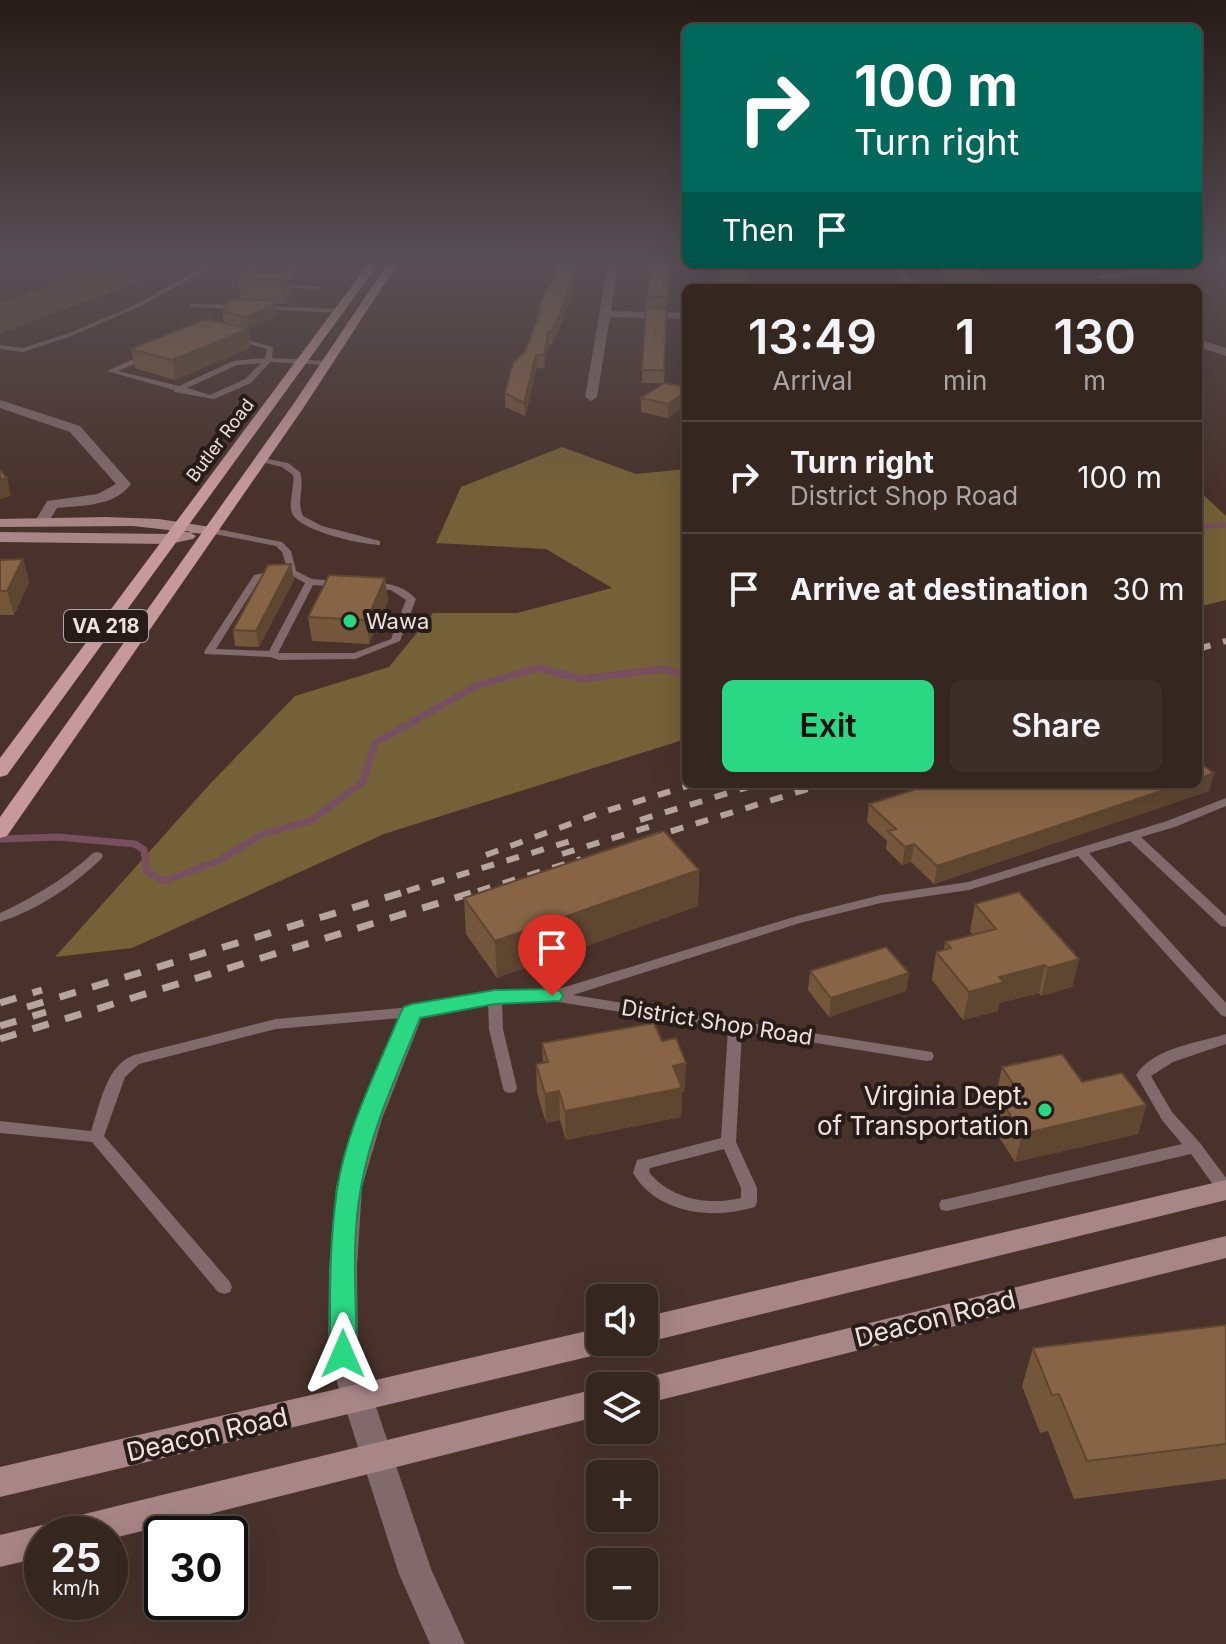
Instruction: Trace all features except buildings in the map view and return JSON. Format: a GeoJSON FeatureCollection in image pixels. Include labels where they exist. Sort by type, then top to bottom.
{"type":"FeatureCollection","features":[{"type":"Feature","properties":{"kind":"main road","name":"Butler Road"},"geometry":{"type":"LineString","coordinates":[[180,524],[318,340]]}},
{"type":"Feature","properties":{"kind":"main road","name":"Butler Road"},"geometry":{"type":"LineString","coordinates":[[212,531],[342,340]]}},
{"type":"Feature","properties":{"kind":"main road"},"geometry":{"type":"LineString","coordinates":[[0,523],[180,524],[212,531]]}},
{"type":"Feature","properties":{"kind":"main road","name":"VA 218"},"geometry":{"type":"LineString","coordinates":[[0,771],[180,524]]}},
{"type":"Feature","properties":{"kind":"main road"},"geometry":{"type":"LineString","coordinates":[[0,537],[169,539],[212,531]]}},
{"type":"Feature","properties":{"kind":"main road","name":"VA 218"},"geometry":{"type":"LineString","coordinates":[[0,832],[73,724],[212,531]]}},
{"type":"Feature","properties":{"kind":"main road"},"geometry":{"type":"LineString","coordinates":[[658,1327],[1226,1190]]}},
{"type":"Feature","properties":{"kind":"main road","name":"Deacon Road"},"geometry":{"type":"LineString","coordinates":[[658,1388],[1226,1247]]}},
{"type":"Feature","properties":{"kind":"main road","name":"Deacon Road"},"geometry":{"type":"LineString","coordinates":[[0,1482],[586,1344]]}},
{"type":"Feature","properties":{"kind":"main road"},"geometry":{"type":"LineString","coordinates":[[128,1519],[586,1405]]}},
{"type":"Feature","properties":{"kind":"main road"},"geometry":{"type":"LineString","coordinates":[[0,1551],[24,1545]]}},
{"type":"Feature","properties":{"kind":"street"},"geometry":{"type":"LineString","coordinates":[[591,397],[600,340]]}},
{"type":"Feature","properties":{"kind":"street"},"geometry":{"type":"LineString","coordinates":[[1202,344],[1226,352]]}},
{"type":"Feature","properties":{"kind":"street"},"geometry":{"type":"LineString","coordinates":[[0,404],[75,429],[124,484],[116,493],[52,504],[41,523]]}},
{"type":"Feature","properties":{"kind":"street"},"geometry":{"type":"LineString","coordinates":[[412,1012],[369,1119],[349,1187],[343,1268],[343,1354],[416,1574],[448,1644]]}},
{"type":"Feature","properties":{"kind":"lane"},"geometry":{"type":"LineString","coordinates":[[0,347],[23,350],[55,340]]}},
{"type":"Feature","properties":{"kind":"lane"},"geometry":{"type":"LineString","coordinates":[[150,354],[111,371],[211,397],[248,381],[268,360],[271,348],[239,340]]}},
{"type":"Feature","properties":{"kind":"lane"},"geometry":{"type":"LineString","coordinates":[[177,390],[236,363],[303,360],[327,363]]}},
{"type":"Feature","properties":{"kind":"lane"},"geometry":{"type":"LineString","coordinates":[[261,459],[285,465],[297,474],[296,513],[299,519],[313,526],[377,543]]}},
{"type":"Feature","properties":{"kind":"lane"},"geometry":{"type":"LineString","coordinates":[[212,531],[279,544],[286,551],[292,572]]}},
{"type":"Feature","properties":{"kind":"lane"},"geometry":{"type":"LineString","coordinates":[[351,584],[310,582],[292,572],[257,577],[209,652],[272,654],[279,657],[355,656],[395,641],[411,599],[404,592],[391,587],[364,585]]}},
{"type":"Feature","properties":{"kind":"lane"},"geometry":{"type":"LineString","coordinates":[[272,654],[310,582]]}},
{"type":"Feature","properties":{"kind":"lane"},"geometry":{"type":"LineString","coordinates":[[552,996],[797,920],[881,899],[969,886],[1132,836],[1226,802]]}},
{"type":"Feature","properties":{"kind":"lane"},"geometry":{"type":"LineString","coordinates":[[1132,836],[1226,923]]}},
{"type":"Feature","properties":{"kind":"lane"},"geometry":{"type":"LineString","coordinates":[[1081,852],[1226,1012]]}},
{"type":"Feature","properties":{"kind":"lane"},"geometry":{"type":"LineString","coordinates":[[0,918],[44,897],[79,874],[97,856]]}},
{"type":"Feature","properties":{"kind":"lane","name":"District Shop Road"},"geometry":{"type":"LineString","coordinates":[[96,1137],[119,1074],[134,1060],[276,1024],[412,1012],[495,997],[552,996],[927,1056]]}},
{"type":"Feature","properties":{"kind":"lane"},"geometry":{"type":"LineString","coordinates":[[495,997],[496,1029],[510,1088]]}},
{"type":"Feature","properties":{"kind":"lane"},"geometry":{"type":"LineString","coordinates":[[728,1142],[643,1164],[641,1173],[647,1185],[667,1196],[709,1208],[735,1208],[749,1202],[749,1188],[728,1142],[735,1025]]}},
{"type":"Feature","properties":{"kind":"lane"},"geometry":{"type":"LineString","coordinates":[[1226,1039],[1162,1061],[1147,1068],[1143,1075],[1167,1116],[1195,1147],[1226,1190]]}},
{"type":"Feature","properties":{"kind":"lane"},"geometry":{"type":"LineString","coordinates":[[0,1127],[96,1137],[224,1287]]}},
{"type":"Feature","properties":{"kind":"lane"},"geometry":{"type":"LineString","coordinates":[[947,1205],[1195,1147]]}},
{"type":"Feature","properties":{"kind":"shaded area"},"geometry":{"type":"Polygon","coordinates":[[[562,447],[636,474],[682,469],[682,740],[384,834],[132,948],[55,957],[209,785],[295,696],[389,667],[433,613],[517,613],[612,588],[546,549],[436,543],[461,487],[562,447]]]}},
{"type":"Feature","properties":{"kind":"shaded area"},"geometry":{"type":"Polygon","coordinates":[[[1202,494],[1226,516],[1226,600],[1202,606],[1202,494]]]}},
{"type":"Feature","properties":{"kind":"waterway"},"geometry":{"type":"LineString","coordinates":[[1202,527],[1226,525]]}},
{"type":"Feature","properties":{"kind":"waterway"},"geometry":{"type":"LineString","coordinates":[[0,839],[58,837],[135,844],[144,850],[147,872],[164,881],[218,861],[263,834],[310,821],[363,782],[375,743],[476,686],[538,668],[581,679],[662,669],[682,674]]}},
{"type":"Feature","properties":{"kind":"railway"},"geometry":{"type":"LineString","coordinates":[[1202,648],[1226,641]]}},
{"type":"Feature","properties":{"kind":"railway"},"geometry":{"type":"LineString","coordinates":[[486,855],[600,813],[682,788]]}},
{"type":"Feature","properties":{"kind":"railway"},"geometry":{"type":"LineString","coordinates":[[640,820],[745,788]]}},
{"type":"Feature","properties":{"kind":"railway"},"geometry":{"type":"LineString","coordinates":[[646,839],[811,788]]}},
{"type":"Feature","properties":{"kind":"railway"},"geometry":{"type":"LineString","coordinates":[[562,854],[658,824]]}},
{"type":"Feature","properties":{"kind":"railway"},"geometry":{"type":"LineString","coordinates":[[407,891],[574,840]]}},
{"type":"Feature","properties":{"kind":"railway"},"geometry":{"type":"LineString","coordinates":[[478,891],[581,859]]}},
{"type":"Feature","properties":{"kind":"railway"},"geometry":{"type":"LineString","coordinates":[[27,1007],[414,889]]}},
{"type":"Feature","properties":{"kind":"railway"},"geometry":{"type":"LineString","coordinates":[[0,1039],[484,889]]}},
{"type":"Feature","properties":{"kind":"railway"},"geometry":{"type":"LineString","coordinates":[[0,1003],[42,990]]}},
{"type":"Feature","properties":{"kind":"railway"},"geometry":{"type":"LineString","coordinates":[[0,1026],[46,1012]]}},
{"type":"Feature","properties":{"kind":"place","name":"Wawa"},"geometry":{"type":"Point","coordinates":[350,621]}},
{"type":"Feature","properties":{"kind":"place","name":"Virginia Dept. of Transportation"},"geometry":{"type":"Point","coordinates":[1045,1110]}},
{"type":"Feature","properties":{"kind":"route"},"geometry":{"type":"LineString","coordinates":[[343,1354],[343,1268],[349,1187],[369,1119],[412,1012],[495,997],[552,996]]}}]}
